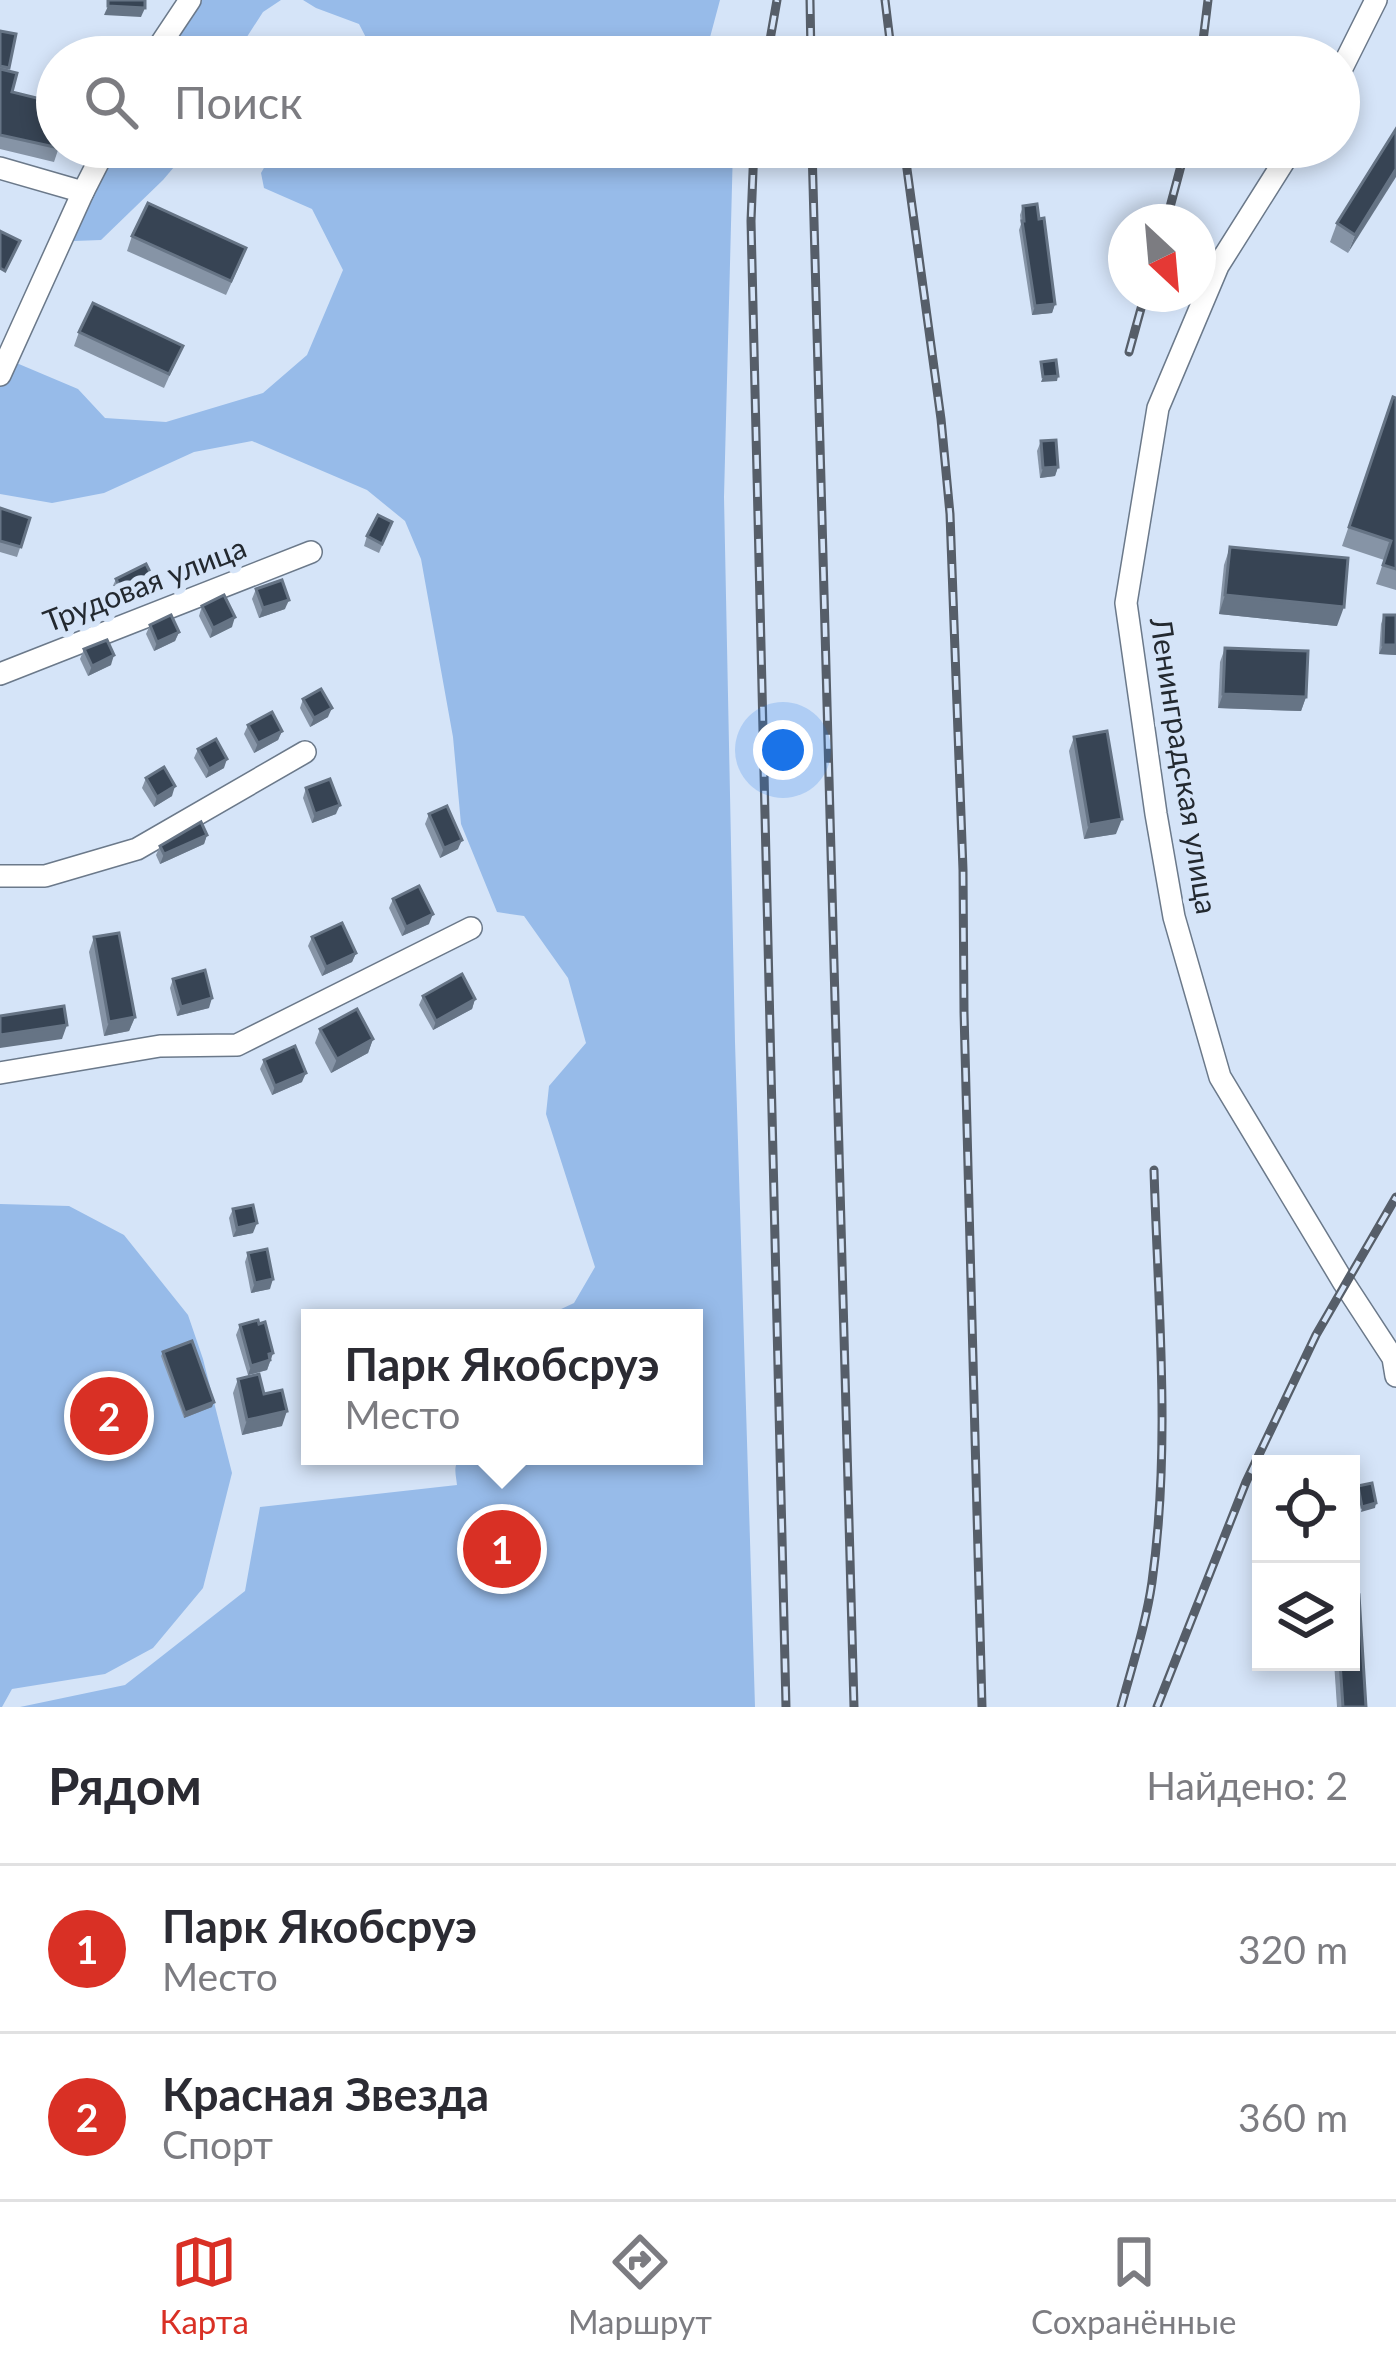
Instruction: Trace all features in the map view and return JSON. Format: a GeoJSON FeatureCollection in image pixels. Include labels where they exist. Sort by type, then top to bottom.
{"type":"FeatureCollection","features":[{"type":"Feature","properties":{"kind":"street"},"geometry":{"type":"LineString","coordinates":[[166,36],[190,0]]}},
{"type":"Feature","properties":{"kind":"street"},"geometry":{"type":"LineString","coordinates":[[1358,36],[1376,0]]}},
{"type":"Feature","properties":{"kind":"street"},"geometry":{"type":"LineString","coordinates":[[0,168],[82,192]]}},
{"type":"Feature","properties":{"kind":"street"},"geometry":{"type":"LineString","coordinates":[[0,375],[95,168]]}},
{"type":"Feature","properties":{"kind":"street","name":"Ленинградская улица"},"geometry":{"type":"LineString","coordinates":[[1280,168],[1218,266],[1158,408],[1126,603],[1174,917],[1220,1077],[1393,1358],[1396,1376]]}},
{"type":"Feature","properties":{"kind":"street","name":"Трудовая улица"},"geometry":{"type":"LineString","coordinates":[[0,674],[311,552]]}},
{"type":"Feature","properties":{"kind":"street"},"geometry":{"type":"LineString","coordinates":[[0,876],[45,877],[137,849],[305,752]]}},
{"type":"Feature","properties":{"kind":"street"},"geometry":{"type":"LineString","coordinates":[[0,1073],[160,1046],[237,1045],[470,928]]}},
{"type":"Feature","properties":{"kind":"shaded area"},"geometry":{"type":"Polygon","coordinates":[[[192,0],[281,0],[263,12],[248,36],[172,36],[192,0]]]}},
{"type":"Feature","properties":{"kind":"shaded area"},"geometry":{"type":"Polygon","coordinates":[[[303,0],[720,0],[710,36],[365,36],[359,24],[303,0]]]}},
{"type":"Feature","properties":{"kind":"shaded area"},"geometry":{"type":"Polygon","coordinates":[[[97,168],[173,168],[101,240],[62,237],[97,168]]]}},
{"type":"Feature","properties":{"kind":"shaded area"},"geometry":{"type":"Polygon","coordinates":[[[264,168],[732,168],[724,497],[755,1707],[20,1707],[125,1685],[245,1591],[260,1507],[457,1485],[456,1465],[703,1465],[703,1309],[561,1309],[574,1303],[595,1267],[546,1114],[549,1086],[586,1043],[568,978],[524,916],[497,912],[461,824],[453,737],[421,559],[405,521],[367,490],[252,441],[194,452],[104,493],[52,503],[0,494],[0,375],[7,359],[78,389],[105,418],[166,422],[263,393],[307,355],[343,270],[312,209],[264,188],[264,168]]]}},
{"type":"Feature","properties":{"kind":"shaded area"},"geometry":{"type":"Polygon","coordinates":[[[0,1204],[69,1206],[124,1235],[188,1315],[232,1473],[203,1588],[153,1648],[105,1674],[12,1689],[2,1707],[0,1707],[0,1204]]]}},
{"type":"Feature","properties":{"kind":"building"},"geometry":{"type":"Polygon","coordinates":[[[108,0],[145,0],[145,8],[108,6],[108,0]]]}},
{"type":"Feature","properties":{"kind":"building"},"geometry":{"type":"Polygon","coordinates":[[[0,31],[16,34],[9,68],[0,66],[0,31]]]}},
{"type":"Feature","properties":{"kind":"building"},"geometry":{"type":"Polygon","coordinates":[[[0,69],[17,73],[12,92],[36,98],[36,143],[0,135],[0,69]]]}},
{"type":"Feature","properties":{"kind":"building"},"geometry":{"type":"Polygon","coordinates":[[[1396,129],[1396,169],[1355,235],[1337,223],[1396,129]]]}},
{"type":"Feature","properties":{"kind":"building"},"geometry":{"type":"Polygon","coordinates":[[[148,203],[246,248],[231,281],[132,236],[148,203]]]}},
{"type":"Feature","properties":{"kind":"building"},"geometry":{"type":"Polygon","coordinates":[[[1037,204],[1039,219],[1044,218],[1055,304],[1035,306],[1022,221],[1023,206],[1037,204]]]}},
{"type":"Feature","properties":{"kind":"building"},"geometry":{"type":"Polygon","coordinates":[[[0,231],[20,241],[5,271],[0,268],[0,231]]]}},
{"type":"Feature","properties":{"kind":"building"},"geometry":{"type":"Polygon","coordinates":[[[93,303],[183,346],[169,374],[79,332],[93,303]]]}},
{"type":"Feature","properties":{"kind":"building"},"geometry":{"type":"Polygon","coordinates":[[[1056,360],[1058,376],[1043,377],[1041,362],[1056,360]]]}},
{"type":"Feature","properties":{"kind":"building"},"geometry":{"type":"Polygon","coordinates":[[[1393,397],[1396,569],[1383,565],[1391,541],[1349,527],[1393,397]]]}},
{"type":"Feature","properties":{"kind":"building"},"geometry":{"type":"Polygon","coordinates":[[[1056,440],[1058,467],[1043,468],[1041,441],[1056,440]]]}},
{"type":"Feature","properties":{"kind":"building"},"geometry":{"type":"Polygon","coordinates":[[[0,508],[30,518],[21,547],[0,541],[0,508]]]}},
{"type":"Feature","properties":{"kind":"building"},"geometry":{"type":"Polygon","coordinates":[[[378,515],[392,522],[382,544],[367,536],[378,515]]]}},
{"type":"Feature","properties":{"kind":"building"},"geometry":{"type":"Polygon","coordinates":[[[1230,547],[1348,558],[1344,607],[1225,595],[1230,547]]]}},
{"type":"Feature","properties":{"kind":"building"},"geometry":{"type":"Polygon","coordinates":[[[146,564],[155,582],[125,597],[116,579],[146,564]]]}},
{"type":"Feature","properties":{"kind":"building"},"geometry":{"type":"Polygon","coordinates":[[[282,580],[289,600],[263,608],[256,589],[282,580]]]}},
{"type":"Feature","properties":{"kind":"building"},"geometry":{"type":"Polygon","coordinates":[[[224,595],[235,617],[213,628],[202,606],[224,595]]]}},
{"type":"Feature","properties":{"kind":"building"},"geometry":{"type":"Polygon","coordinates":[[[171,615],[179,632],[157,642],[150,625],[171,615]]]}},
{"type":"Feature","properties":{"kind":"building"},"geometry":{"type":"Polygon","coordinates":[[[1384,615],[1396,615],[1396,645],[1383,645],[1384,615]]]}},
{"type":"Feature","properties":{"kind":"building"},"geometry":{"type":"Polygon","coordinates":[[[107,640],[114,655],[92,666],[84,649],[107,640]]]}},
{"type":"Feature","properties":{"kind":"building"},"geometry":{"type":"Polygon","coordinates":[[[1225,648],[1308,651],[1306,697],[1223,694],[1225,648]]]}},
{"type":"Feature","properties":{"kind":"building"},"geometry":{"type":"Polygon","coordinates":[[[321,689],[332,708],[314,718],[303,699],[321,689]]]}},
{"type":"Feature","properties":{"kind":"building"},"geometry":{"type":"Polygon","coordinates":[[[272,712],[282,731],[258,743],[248,725],[272,712]]]}},
{"type":"Feature","properties":{"kind":"building"},"geometry":{"type":"Polygon","coordinates":[[[1107,731],[1122,819],[1089,825],[1074,737],[1107,731]]]}},
{"type":"Feature","properties":{"kind":"building"},"geometry":{"type":"Polygon","coordinates":[[[216,739],[227,759],[209,769],[198,749],[216,739]]]}},
{"type":"Feature","properties":{"kind":"building"},"geometry":{"type":"Polygon","coordinates":[[[164,767],[175,786],[157,797],[146,778],[164,767]]]}},
{"type":"Feature","properties":{"kind":"building"},"geometry":{"type":"Polygon","coordinates":[[[330,779],[340,805],[315,814],[306,788],[330,779]]]}},
{"type":"Feature","properties":{"kind":"building"},"geometry":{"type":"Polygon","coordinates":[[[447,806],[462,840],[444,848],[429,814],[447,806]]]}},
{"type":"Feature","properties":{"kind":"building"},"geometry":{"type":"Polygon","coordinates":[[[201,822],[207,835],[164,854],[160,846],[201,822]]]}},
{"type":"Feature","properties":{"kind":"building"},"geometry":{"type":"Polygon","coordinates":[[[419,886],[433,914],[406,927],[393,899],[419,886]]]}},
{"type":"Feature","properties":{"kind":"building"},"geometry":{"type":"Polygon","coordinates":[[[342,923],[356,953],[326,967],[312,937],[342,923]]]}},
{"type":"Feature","properties":{"kind":"building"},"geometry":{"type":"Polygon","coordinates":[[[119,933],[135,1017],[109,1022],[94,937],[119,933]]]}},
{"type":"Feature","properties":{"kind":"building"},"geometry":{"type":"Polygon","coordinates":[[[205,970],[212,998],[181,1007],[173,979],[205,970]]]}},
{"type":"Feature","properties":{"kind":"building"},"geometry":{"type":"Polygon","coordinates":[[[462,974],[475,999],[436,1021],[423,996],[462,974]]]}},
{"type":"Feature","properties":{"kind":"building"},"geometry":{"type":"Polygon","coordinates":[[[64,1006],[67,1025],[0,1035],[0,1016],[64,1006]]]}},
{"type":"Feature","properties":{"kind":"building"},"geometry":{"type":"Polygon","coordinates":[[[357,1009],[373,1039],[337,1059],[320,1029],[357,1009]]]}},
{"type":"Feature","properties":{"kind":"building"},"geometry":{"type":"Polygon","coordinates":[[[295,1046],[306,1073],[275,1086],[264,1060],[295,1046]]]}},
{"type":"Feature","properties":{"kind":"building"},"geometry":{"type":"Polygon","coordinates":[[[253,1205],[257,1223],[237,1228],[233,1209],[253,1205]]]}},
{"type":"Feature","properties":{"kind":"building"},"geometry":{"type":"Polygon","coordinates":[[[267,1249],[273,1279],[255,1283],[248,1253],[267,1249]]]}},
{"type":"Feature","properties":{"kind":"building"},"geometry":{"type":"Polygon","coordinates":[[[265,1322],[273,1353],[270,1360],[251,1366],[240,1325],[265,1322]]]}},
{"type":"Feature","properties":{"kind":"building"},"geometry":{"type":"Polygon","coordinates":[[[192,1341],[214,1402],[185,1413],[163,1352],[192,1341]]]}},
{"type":"Feature","properties":{"kind":"building"},"geometry":{"type":"Polygon","coordinates":[[[259,1374],[264,1394],[282,1390],[287,1411],[247,1420],[238,1379],[259,1374]]]}},
{"type":"Feature","properties":{"kind":"building"},"geometry":{"type":"Polygon","coordinates":[[[1372,1483],[1376,1503],[1362,1507],[1360,1486],[1372,1483]]]}},
{"type":"Feature","properties":{"kind":"building"},"geometry":{"type":"Polygon","coordinates":[[[1360,1611],[1366,1707],[1343,1707],[1341,1671],[1360,1671],[1360,1611]]]}},
{"type":"Feature","properties":{"kind":"railway"},"geometry":{"type":"LineString","coordinates":[[771,36],[777,0]]}},
{"type":"Feature","properties":{"kind":"railway"},"geometry":{"type":"LineString","coordinates":[[810,0],[811,36]]}},
{"type":"Feature","properties":{"kind":"railway"},"geometry":{"type":"LineString","coordinates":[[885,0],[889,36]]}},
{"type":"Feature","properties":{"kind":"railway"},"geometry":{"type":"LineString","coordinates":[[1204,36],[1208,0]]}},
{"type":"Feature","properties":{"kind":"railway"},"geometry":{"type":"LineString","coordinates":[[753,168],[786,1707]]}},
{"type":"Feature","properties":{"kind":"railway"},"geometry":{"type":"LineString","coordinates":[[813,168],[854,1707]]}},
{"type":"Feature","properties":{"kind":"railway"},"geometry":{"type":"LineString","coordinates":[[907,168],[950,514],[982,1707]]}},
{"type":"Feature","properties":{"kind":"railway"},"geometry":{"type":"LineString","coordinates":[[1171,204],[1180,168]]}},
{"type":"Feature","properties":{"kind":"railway"},"geometry":{"type":"LineString","coordinates":[[1129,352],[1140,312]]}},
{"type":"Feature","properties":{"kind":"railway"},"geometry":{"type":"LineString","coordinates":[[1121,1707],[1149,1598],[1158,1531],[1162,1376],[1154,1170]]}},
{"type":"Feature","properties":{"kind":"railway"},"geometry":{"type":"LineString","coordinates":[[1157,1707],[1246,1482],[1316,1335],[1396,1197]]}},
{"type":"Feature","properties":{"kind":"place","name":"Красная Звезда"},"geometry":{"type":"Point","coordinates":[109,1416]}},
{"type":"Feature","properties":{"kind":"place","name":"Парк Якобсруэ"},"geometry":{"type":"Point","coordinates":[502,1549]}}]}
